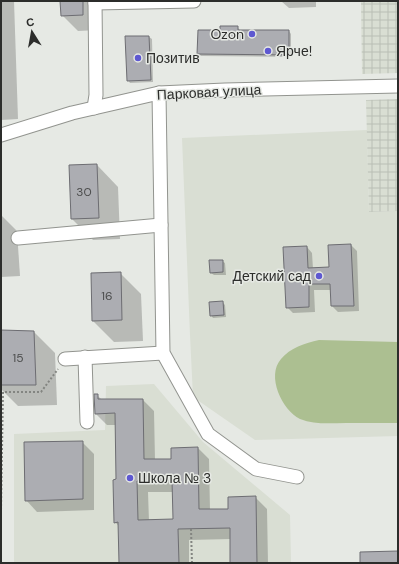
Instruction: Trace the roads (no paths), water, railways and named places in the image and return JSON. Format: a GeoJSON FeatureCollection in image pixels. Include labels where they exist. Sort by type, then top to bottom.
{"type":"FeatureCollection","features":[{"type":"Feature","properties":{"kind":"street"},"geometry":{"type":"LineString","coordinates":[[94,108],[96,95],[95,2],[194,1]]}},
{"type":"Feature","properties":{"kind":"street","name":"Парковая улица"},"geometry":{"type":"LineString","coordinates":[[1,135],[72,113],[159,93],[398,86]]}},
{"type":"Feature","properties":{"kind":"street"},"geometry":{"type":"LineString","coordinates":[[159,93],[162,353],[208,434],[256,469],[297,477]]}},
{"type":"Feature","properties":{"kind":"street"},"geometry":{"type":"LineString","coordinates":[[18,238],[161,225]]}},
{"type":"Feature","properties":{"kind":"street"},"geometry":{"type":"LineString","coordinates":[[65,359],[162,353]]}},
{"type":"Feature","properties":{"kind":"street"},"geometry":{"type":"LineString","coordinates":[[85,357],[87,422]]}},
{"type":"Feature","properties":{"kind":"place","name":"Ozon"},"geometry":{"type":"Point","coordinates":[252,34]}},
{"type":"Feature","properties":{"kind":"place","name":"Ярче!"},"geometry":{"type":"Point","coordinates":[268,51]}},
{"type":"Feature","properties":{"kind":"place","name":"Позитив"},"geometry":{"type":"Point","coordinates":[138,58]}},
{"type":"Feature","properties":{"kind":"place","name":"Детский сад"},"geometry":{"type":"Point","coordinates":[319,276]}},
{"type":"Feature","properties":{"kind":"place","name":"Школа № 3"},"geometry":{"type":"Point","coordinates":[130,478]}}]}
